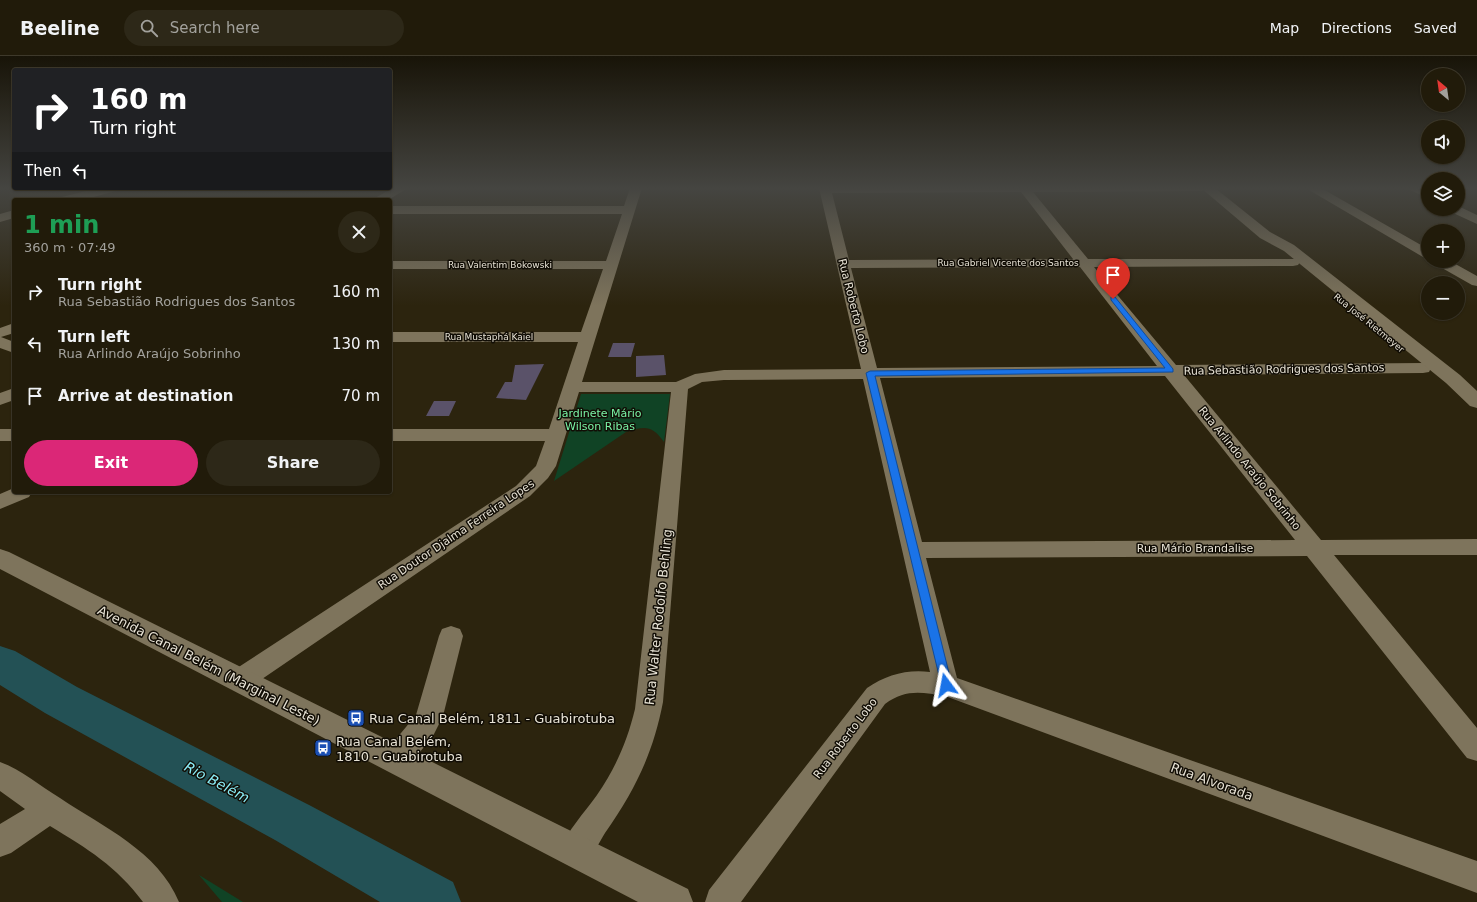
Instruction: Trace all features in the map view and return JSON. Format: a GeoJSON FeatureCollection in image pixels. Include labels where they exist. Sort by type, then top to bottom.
{"type":"FeatureCollection","features":[{"type":"Feature","properties":{"kind":"main road","name":"Rua José Rietmeyer"},"geometry":{"type":"LineString","coordinates":[[1258,227],[1292,250],[1453,379],[1477,402]]}},
{"type":"Feature","properties":{"kind":"main road","name":"Rua José Rietmeyer"},"geometry":{"type":"LineString","coordinates":[[1266,234],[1278,250],[1423,368],[1477,405]]}},
{"type":"Feature","properties":{"kind":"main road","name":"Avenida Canal Belém (Marginal Leste)"},"geometry":{"type":"LineString","coordinates":[[0,558],[675,902]]}},
{"type":"Feature","properties":{"kind":"street","name":"Rua Doutor Djalma Ferreira Lopes"},"geometry":{"type":"LineString","coordinates":[[240,680],[523,491],[541,474],[546,466],[556,436],[623,227]]}},
{"type":"Feature","properties":{"kind":"street","name":"Rua Roberto Lobo"},"geometry":{"type":"LineString","coordinates":[[722,902],[876,696],[885,688],[899,683],[913,681],[946,685],[835,227]]}},
{"type":"Feature","properties":{"kind":"street","name":"Rua Arlindo Araújo Sobrinho"},"geometry":{"type":"LineString","coordinates":[[1056,227],[1477,749]]}},
{"type":"Feature","properties":{"kind":"street"},"geometry":{"type":"LineString","coordinates":[[1382,227],[1421,250]]}},
{"type":"Feature","properties":{"kind":"street","name":"Rua Gabriel Vicente dos Santos"},"geometry":{"type":"LineString","coordinates":[[844,264],[1293,262]]}},
{"type":"Feature","properties":{"kind":"street","name":"Rua Valentim Bokowski"},"geometry":{"type":"LineString","coordinates":[[392,265],[611,265]]}},
{"type":"Feature","properties":{"kind":"street"},"geometry":{"type":"LineString","coordinates":[[1452,268],[1477,282]]}},
{"type":"Feature","properties":{"kind":"street"},"geometry":{"type":"LineString","coordinates":[[0,333],[12,329]]}},
{"type":"Feature","properties":{"kind":"street","name":"Rua Mustaphá Kaiel"},"geometry":{"type":"LineString","coordinates":[[392,337],[588,337]]}},
{"type":"Feature","properties":{"kind":"street"},"geometry":{"type":"LineString","coordinates":[[0,342],[12,347]]}},
{"type":"Feature","properties":{"kind":"street","name":"Rua Sebastião Rodrigues dos Santos"},"geometry":{"type":"LineString","coordinates":[[572,387],[680,387],[695,378],[724,375],[1423,368]]}},
{"type":"Feature","properties":{"kind":"street","name":"Rua Walter Rodolfo Behling"},"geometry":{"type":"LineString","coordinates":[[575,851],[621,782],[635,755],[646,723],[654,677],[680,387]]}},
{"type":"Feature","properties":{"kind":"street"},"geometry":{"type":"LineString","coordinates":[[0,400],[12,394]]}},
{"type":"Feature","properties":{"kind":"street"},"geometry":{"type":"LineString","coordinates":[[0,435],[12,435]]}},
{"type":"Feature","properties":{"kind":"street"},"geometry":{"type":"LineString","coordinates":[[392,435],[556,436]]}},
{"type":"Feature","properties":{"kind":"street"},"geometry":{"type":"LineString","coordinates":[[0,502],[18,494]]}},
{"type":"Feature","properties":{"kind":"street","name":"Rua Mário Brandalise"},"geometry":{"type":"LineString","coordinates":[[913,550],[1477,546]]}},
{"type":"Feature","properties":{"kind":"street"},"geometry":{"type":"LineString","coordinates":[[396,760],[422,728],[428,716],[451,636]]}},
{"type":"Feature","properties":{"kind":"street","name":"Rua Alvorada"},"geometry":{"type":"LineString","coordinates":[[946,685],[1477,877]]}},
{"type":"Feature","properties":{"kind":"street"},"geometry":{"type":"LineString","coordinates":[[0,776],[96,837],[124,857],[146,880],[163,902]]}},
{"type":"Feature","properties":{"kind":"street"},"geometry":{"type":"LineString","coordinates":[[0,842],[50,809]]}},
{"type":"Feature","properties":{"kind":"green space","name":"Jardinete Mário Wilson Ribas"},"geometry":{"type":"Polygon","coordinates":[[[581,394],[670,394],[664,442],[656,432],[648,428],[626,432],[554,481],[581,394]]]}},
{"type":"Feature","properties":{"kind":"green space"},"geometry":{"type":"Polygon","coordinates":[[[199,875],[243,902],[222,902],[199,875]]]}},
{"type":"Feature","properties":{"kind":"building"},"geometry":{"type":"Polygon","coordinates":[[[613,343],[635,343],[631,357],[608,357],[613,343]]]}},
{"type":"Feature","properties":{"kind":"building"},"geometry":{"type":"Polygon","coordinates":[[[664,355],[666,375],[636,377],[636,356],[664,355]]]}},
{"type":"Feature","properties":{"kind":"building"},"geometry":{"type":"Polygon","coordinates":[[[544,364],[526,400],[496,398],[505,382],[512,382],[515,365],[544,364]]]}},
{"type":"Feature","properties":{"kind":"building"},"geometry":{"type":"Polygon","coordinates":[[[434,401],[456,401],[449,416],[426,416],[434,401]]]}},
{"type":"Feature","properties":{"kind":"waterway","name":"Rio Belém"},"geometry":{"type":"LineString","coordinates":[[0,663],[61,700],[293,823],[433,902]]}},
{"type":"Feature","properties":{"kind":"place","name":"Rua Canal Belém, 1811 - Guabirotuba"},"geometry":{"type":"Point","coordinates":[356,718]}},
{"type":"Feature","properties":{"kind":"place","name":"Rua Canal Belém, 1810 - Guabirotuba"},"geometry":{"type":"Point","coordinates":[323,748]}},
{"type":"Feature","properties":{"kind":"route"},"geometry":{"type":"LineString","coordinates":[[946,685],[870,373],[1171,370],[1113,299]]}}]}
